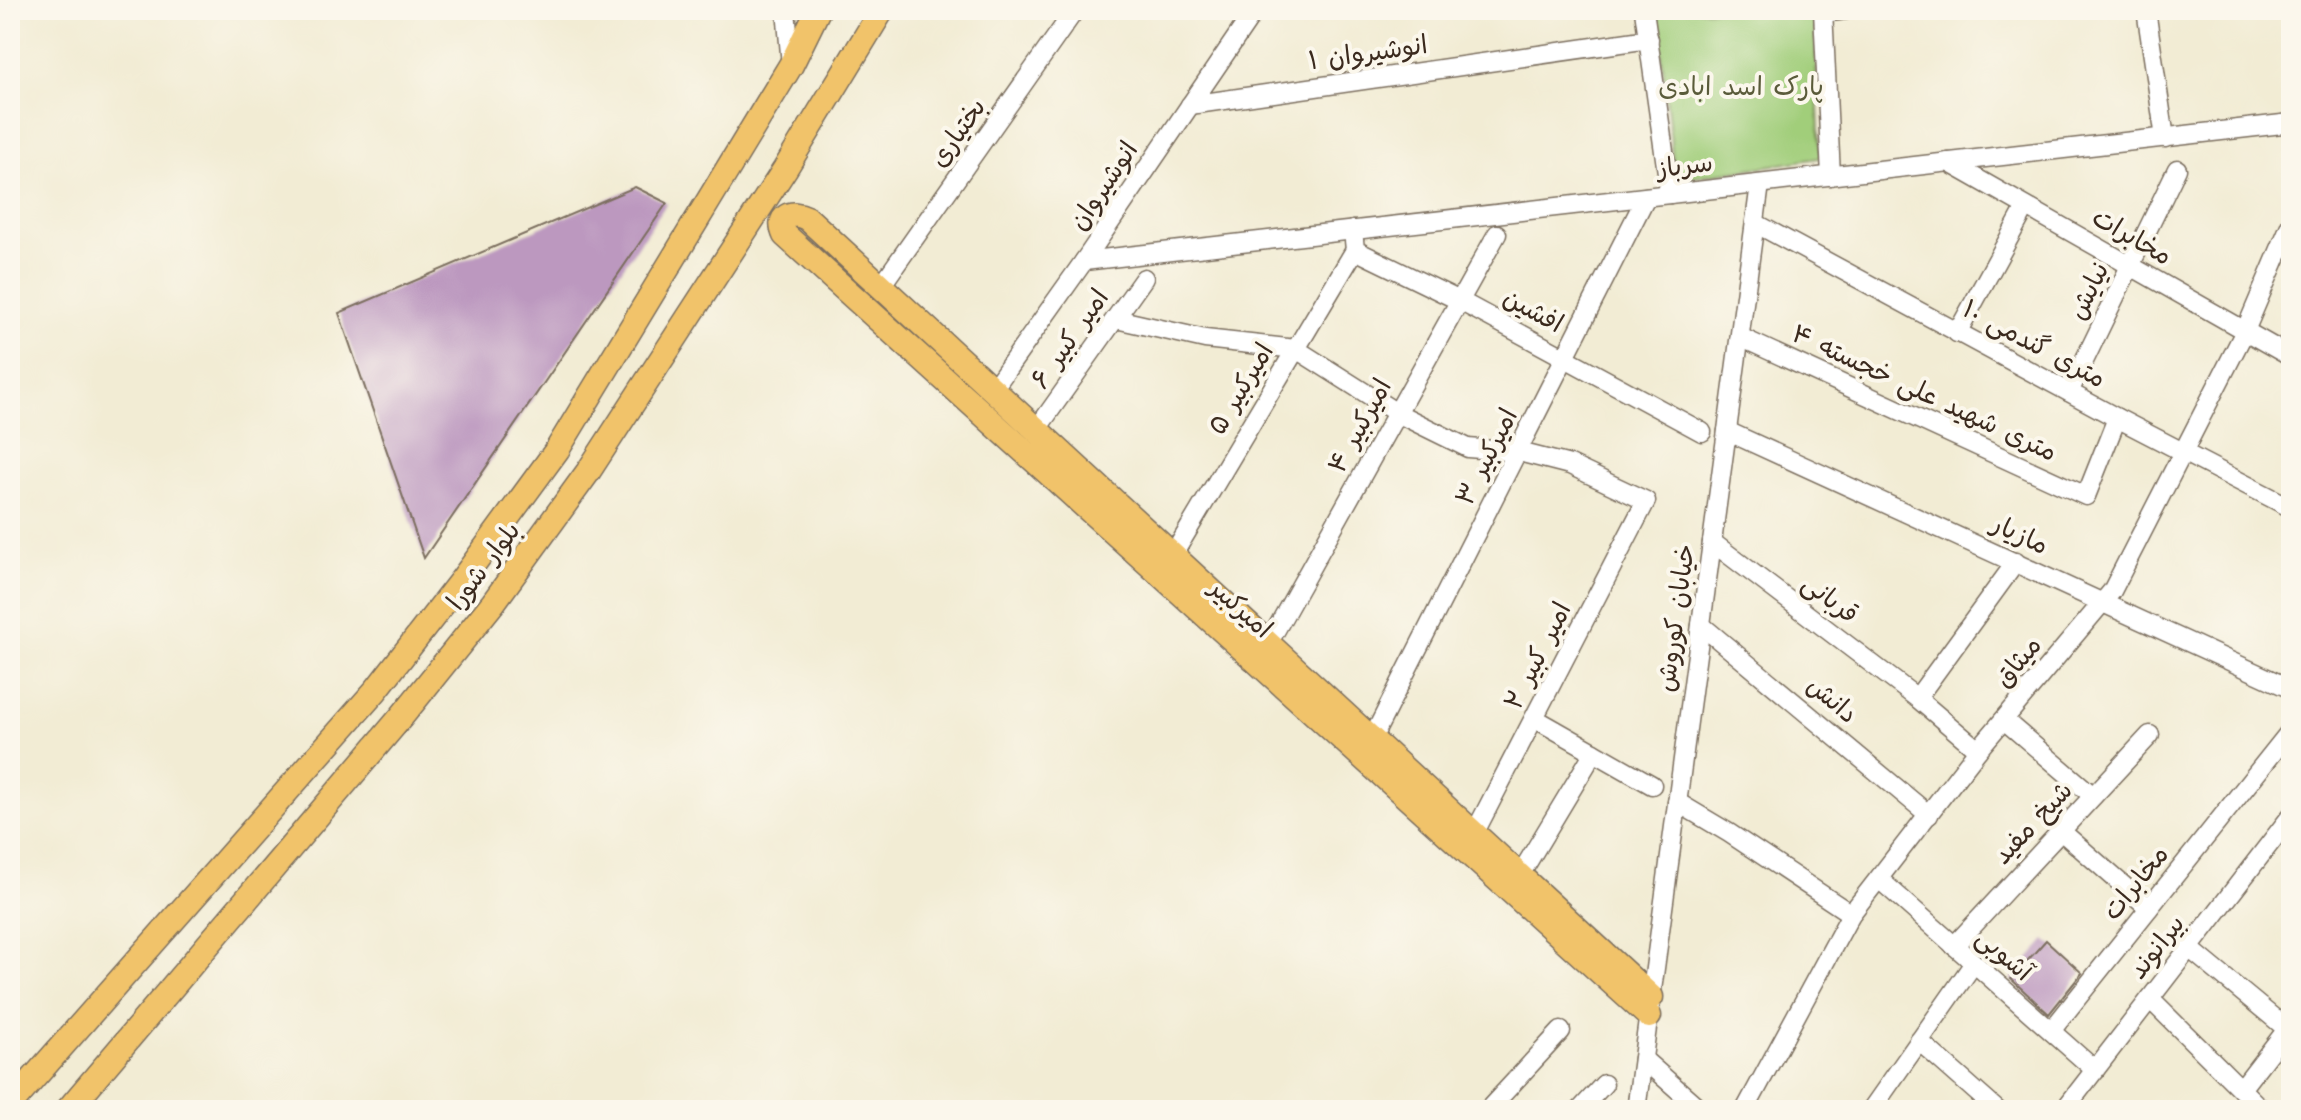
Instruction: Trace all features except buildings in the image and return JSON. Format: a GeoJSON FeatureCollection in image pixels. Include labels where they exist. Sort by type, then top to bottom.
{"type":"FeatureCollection","features":[{"type":"Feature","properties":{"kind":"main road","name":"بلوار شورا"},"geometry":{"type":"LineString","coordinates":[[17,1103],[376,690],[464,577],[557,450],[791,65],[818,10]]}},
{"type":"Feature","properties":{"kind":"main road","name":"بلوار شورا"},"geometry":{"type":"LineString","coordinates":[[68,1110],[402,716],[493,603],[588,472],[785,169],[882,10]]}},
{"type":"Feature","properties":{"kind":"main road"},"geometry":{"type":"LineString","coordinates":[[785,169],[807,218]]}},
{"type":"Feature","properties":{"kind":"main road"},"geometry":{"type":"LineString","coordinates":[[796,244],[785,235],[783,220],[789,214],[797,213],[807,218]]}},
{"type":"Feature","properties":{"kind":"main road","name":"امیرکبیر"},"geometry":{"type":"LineString","coordinates":[[807,218],[1372,739],[1403,780],[1474,834],[1520,875],[1650,1006]]}},
{"type":"Feature","properties":{"kind":"main road"},"geometry":{"type":"LineString","coordinates":[[743,235],[796,244]]}},
{"type":"Feature","properties":{"kind":"main road","name":"امیرکبیر"},"geometry":{"type":"LineString","coordinates":[[796,244],[1403,780],[1650,1006]]}},
{"type":"Feature","properties":{"kind":"street"},"geometry":{"type":"LineString","coordinates":[[786,10],[791,65]]}},
{"type":"Feature","properties":{"kind":"street","name":"بختیاری"},"geometry":{"type":"LineString","coordinates":[[881,286],[1075,10]]}},
{"type":"Feature","properties":{"kind":"street","name":"انوشیروان"},"geometry":{"type":"LineString","coordinates":[[993,389],[1255,10]]}},
{"type":"Feature","properties":{"kind":"street"},"geometry":{"type":"LineString","coordinates":[[1644,10],[1670,194]]}},
{"type":"Feature","properties":{"kind":"street"},"geometry":{"type":"LineString","coordinates":[[1831,176],[1823,11],[1846,10]]}},
{"type":"Feature","properties":{"kind":"street"},"geometry":{"type":"LineString","coordinates":[[2146,10],[2165,138]]}},
{"type":"Feature","properties":{"kind":"street","name":"انوشیروان ۱"},"geometry":{"type":"LineString","coordinates":[[1190,105],[1649,39]]}},
{"type":"Feature","properties":{"kind":"street","name":"سرباز"},"geometry":{"type":"LineString","coordinates":[[1084,261],[2291,123]]}},
{"type":"Feature","properties":{"kind":"street","name":"مخابرات"},"geometry":{"type":"LineString","coordinates":[[1948,162],[2291,357]]}},
{"type":"Feature","properties":{"kind":"street","name":"نیایش"},"geometry":{"type":"LineString","coordinates":[[2069,392],[2177,169]]}},
{"type":"Feature","properties":{"kind":"street","name":"خیابان کوروش"},"geometry":{"type":"LineString","coordinates":[[1636,1110],[1760,184]]}},
{"type":"Feature","properties":{"kind":"street","name":"امیرکبیر ۳"},"geometry":{"type":"LineString","coordinates":[[1372,739],[1646,197]]}},
{"type":"Feature","properties":{"kind":"street"},"geometry":{"type":"LineString","coordinates":[[1957,333],[2026,207]]}},
{"type":"Feature","properties":{"kind":"street","name":"۱۰ متری گندمی"},"geometry":{"type":"LineString","coordinates":[[1755,223],[2291,508]]}},
{"type":"Feature","properties":{"kind":"street","name":"میثاق"},"geometry":{"type":"LineString","coordinates":[[1745,1110],[1851,914],[1978,750],[2112,591],[2245,331],[2291,223]]}},
{"type":"Feature","properties":{"kind":"street"},"geometry":{"type":"LineString","coordinates":[[1353,230],[1355,250]]}},
{"type":"Feature","properties":{"kind":"street","name":"امیرکبیر ۴"},"geometry":{"type":"LineString","coordinates":[[1268,644],[1497,234]]}},
{"type":"Feature","properties":{"kind":"street","name":"افشین"},"geometry":{"type":"LineString","coordinates":[[1355,250],[1460,301],[1702,432]]}},
{"type":"Feature","properties":{"kind":"street","name":"امیرکبیر ۵"},"geometry":{"type":"LineString","coordinates":[[1173,555],[1355,250]]}},
{"type":"Feature","properties":{"kind":"street","name":"امیر کبیر ۶"},"geometry":{"type":"LineString","coordinates":[[1037,429],[1144,278]]}},
{"type":"Feature","properties":{"kind":"street"},"geometry":{"type":"LineString","coordinates":[[1116,319],[1205,339],[1296,349],[1397,413],[1468,448],[1519,452]]}},
{"type":"Feature","properties":{"kind":"street","name":"۴ متری شهید علی خجسته"},"geometry":{"type":"LineString","coordinates":[[1740,337],[2086,496],[2117,418]]}},
{"type":"Feature","properties":{"kind":"street","name":"مازیار"},"geometry":{"type":"LineString","coordinates":[[1727,431],[2291,689]]}},
{"type":"Feature","properties":{"kind":"street","name":"امیر کبیر ۲"},"geometry":{"type":"LineString","coordinates":[[1474,834],[1646,501],[1570,465],[1519,452]]}},
{"type":"Feature","properties":{"kind":"street","name":"قربانی"},"geometry":{"type":"LineString","coordinates":[[1712,542],[1917,698],[1978,750]]}},
{"type":"Feature","properties":{"kind":"street"},"geometry":{"type":"LineString","coordinates":[[1917,698],[2016,562]]}},
{"type":"Feature","properties":{"kind":"street","name":"دانش"},"geometry":{"type":"LineString","coordinates":[[1701,625],[1929,815]]}},
{"type":"Feature","properties":{"kind":"street"},"geometry":{"type":"LineString","coordinates":[[1536,719],[1652,785]]}},
{"type":"Feature","properties":{"kind":"street"},"geometry":{"type":"LineString","coordinates":[[2004,720],[2093,796]]}},
{"type":"Feature","properties":{"kind":"street","name":"مخابرات"},"geometry":{"type":"LineString","coordinates":[[2051,1031],[2291,730]]}},
{"type":"Feature","properties":{"kind":"street","name":"شیخ مفید"},"geometry":{"type":"LineString","coordinates":[[1954,946],[2150,735]]}},
{"type":"Feature","properties":{"kind":"street"},"geometry":{"type":"LineString","coordinates":[[1520,875],[1594,752]]}},
{"type":"Feature","properties":{"kind":"street"},"geometry":{"type":"LineString","coordinates":[[1677,802],[1851,914]]}},
{"type":"Feature","properties":{"kind":"street","name":"بیرانوند"},"geometry":{"type":"LineString","coordinates":[[2071,1107],[2095,1070],[2291,816]]}},
{"type":"Feature","properties":{"kind":"street"},"geometry":{"type":"LineString","coordinates":[[2061,831],[2149,908]]}},
{"type":"Feature","properties":{"kind":"street","name":"آشوبی"},"geometry":{"type":"LineString","coordinates":[[1879,879],[2095,1070]]}},
{"type":"Feature","properties":{"kind":"street"},"geometry":{"type":"LineString","coordinates":[[2189,948],[2289,1027],[2241,1089]]}},
{"type":"Feature","properties":{"kind":"street"},"geometry":{"type":"LineString","coordinates":[[1871,1110],[1974,963]]}},
{"type":"Feature","properties":{"kind":"street"},"geometry":{"type":"LineString","coordinates":[[2150,999],[2262,1110]]}},
{"type":"Feature","properties":{"kind":"street"},"geometry":{"type":"LineString","coordinates":[[1488,1110],[1561,1031]]}},
{"type":"Feature","properties":{"kind":"street"},"geometry":{"type":"LineString","coordinates":[[1919,1041],[1997,1110]]}},
{"type":"Feature","properties":{"kind":"street"},"geometry":{"type":"LineString","coordinates":[[1643,1059],[1701,1110]]}},
{"type":"Feature","properties":{"kind":"street"},"geometry":{"type":"LineString","coordinates":[[1580,1110],[1604,1084]]}},
{"type":"Feature","properties":{"kind":"green space","name":"پارک اسد ابادی"},"geometry":{"type":"Polygon","coordinates":[[[1657,10],[1814,10],[1820,158],[1675,180],[1657,10]]]}}]}
